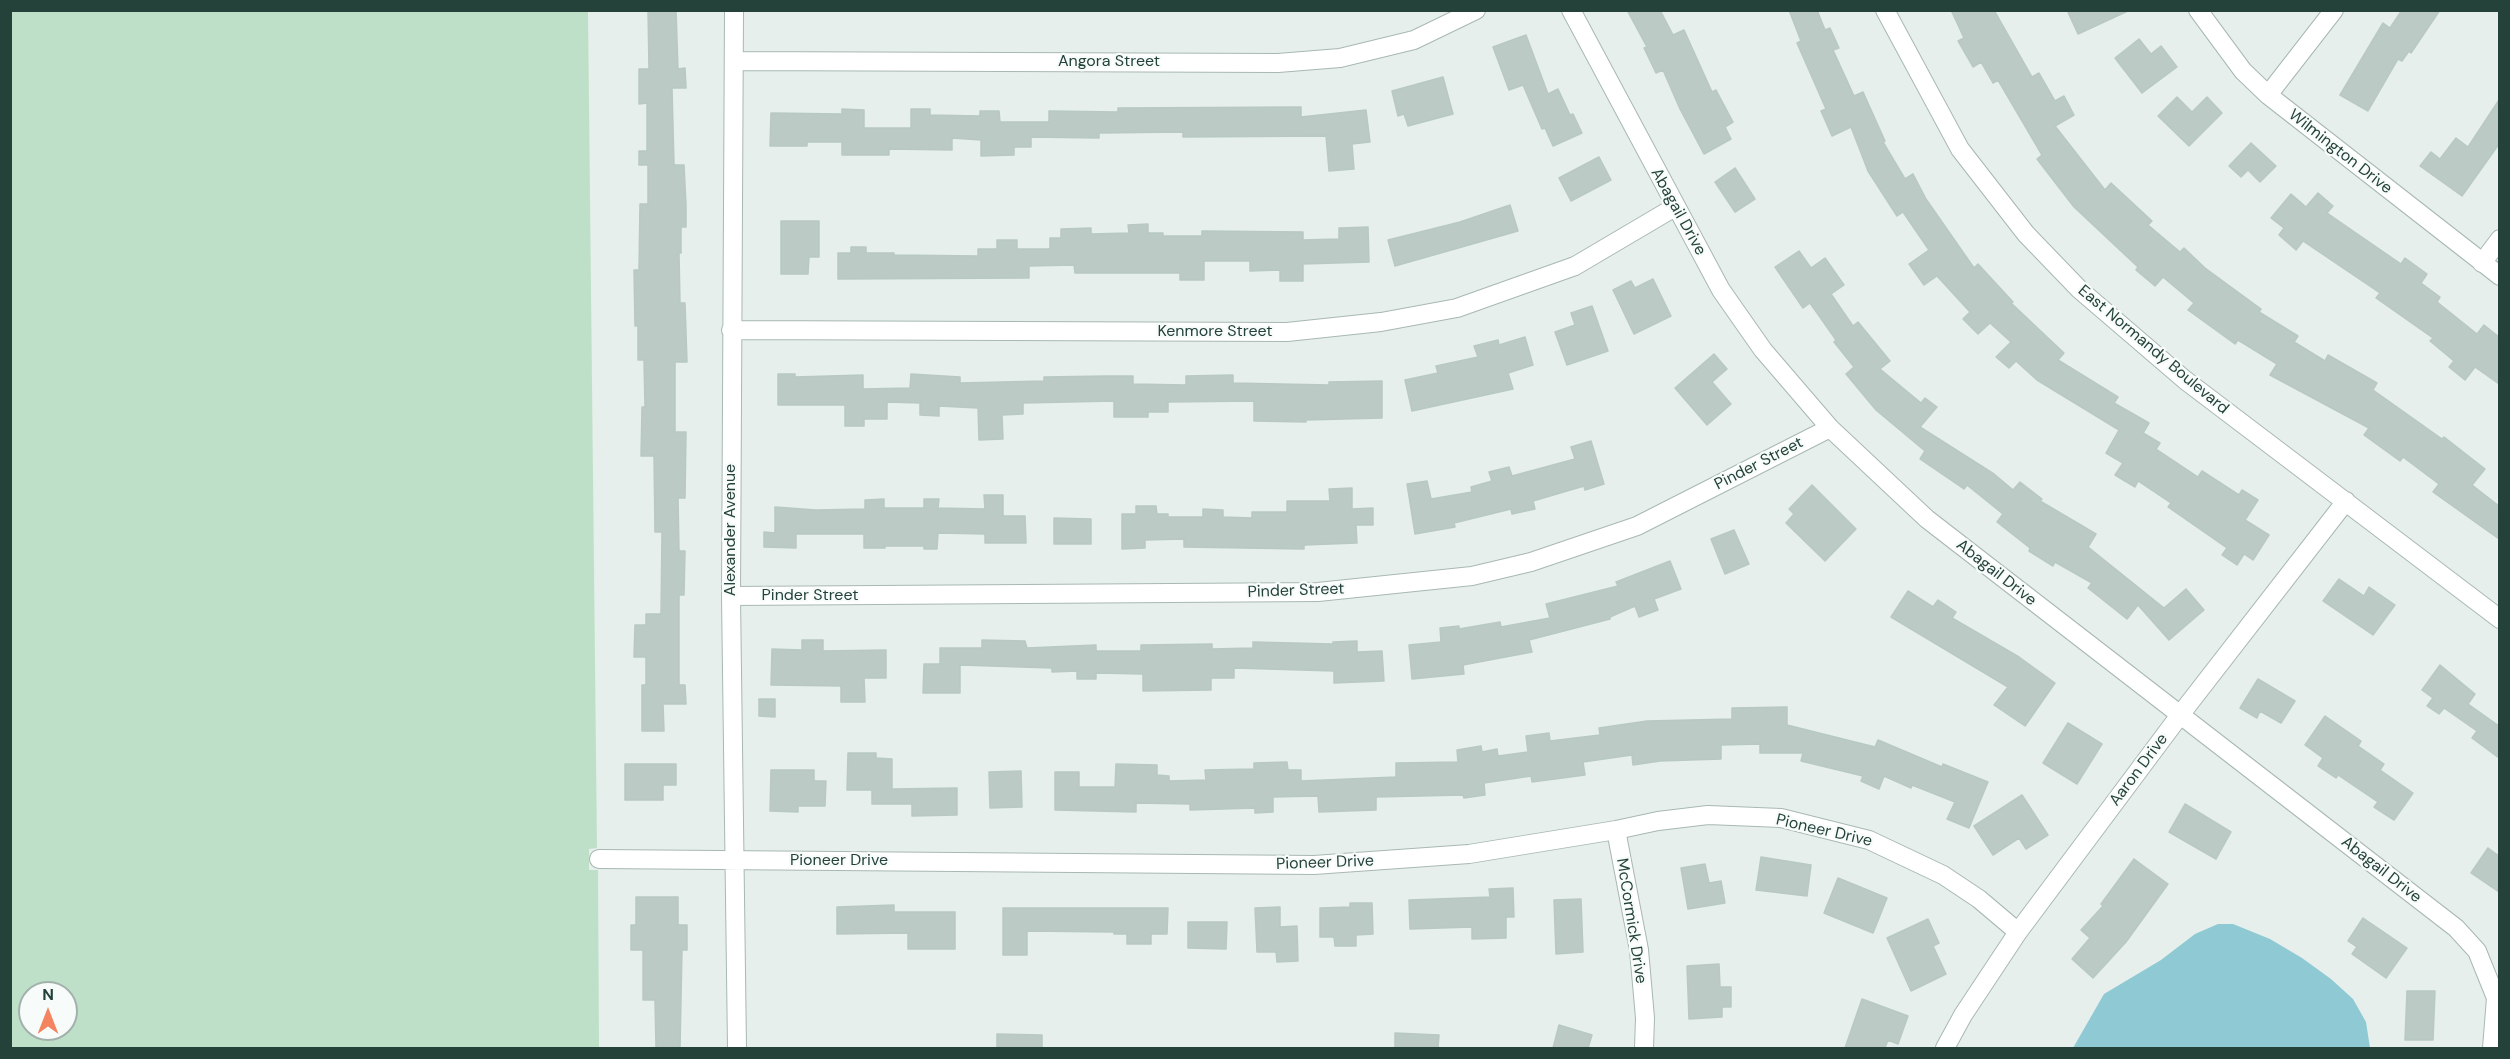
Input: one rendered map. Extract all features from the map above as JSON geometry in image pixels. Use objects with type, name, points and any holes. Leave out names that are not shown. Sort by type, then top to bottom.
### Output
[{"type":"street","name":"Alexander Avenue","points":[[734,10],[731,596],[736,1048]]},
{"type":"street","name":"Angora Street","points":[[734,61],[1278,63],[1340,58],[1414,40],[1476,10]]},
{"type":"street","name":"Abagail Drive","points":[[1571,10],[1721,290],[1763,350],[1830,428],[1927,519],[2456,928],[2477,951],[2496,998],[2492,1048]]},
{"type":"street","name":"East Normandy Boulevard","points":[[1885,10],[1960,149],[2026,234],[2080,290],[2185,380],[2499,618]]},
{"type":"street","name":"Wilmington Drive","points":[[2198,10],[2243,71],[2268,95],[2499,276]]},
{"type":"street","points":[[2268,95],[2334,10]]},
{"type":"street","name":"Kenmore Street","points":[[731,330],[1287,332],[1381,322],[1457,308],[1575,266],[1675,207]]},
{"type":"street","points":[[2482,263],[2499,239]]},
{"type":"street","name":"Pinder Street","points":[[731,596],[1318,592],[1472,576],[1531,562],[1637,526],[1830,428]]},
{"type":"street","name":"Aaron Drive","points":[[1945,1048],[1963,1015],[2018,932],[2180,715],[2346,501]]},
{"type":"street","name":"Pioneer Drive","points":[[599,859],[1314,865],[1469,854],[1658,821],[1708,815],[1781,818],[1869,840],[1943,875],[1978,899],[2018,932]]},
{"type":"street","name":"McCormick Drive","points":[[1616,830],[1639,950],[1645,1018],[1644,1048]]},
{"type":"green space","points":[[10,11],[588,11],[597,848],[589,849],[589,870],[598,870],[599,1048],[11,1048]]},
{"type":"water","points":[[2218,924],[2233,924],[2270,939],[2331,979],[2353,999],[2366,1022],[2370,1048],[2073,1048],[2104,994],[2161,960],[2195,934]]},
{"type":"building","points":[[648,10],[676,10],[678,69],[685,68],[686,88],[672,88],[674,165],[684,165],[686,205],[686,227],[681,227],[681,253],[679,253],[680,303],[685,303],[687,362],[675,362],[675,432],[686,432],[685,498],[678,498],[679,551],[685,551],[684,595],[679,595],[679,685],[685,685],[686,704],[663,704],[664,731],[642,731],[642,685],[646,685],[646,657],[634,657],[635,625],[646,625],[646,614],[661,614],[662,532],[655,532],[654,456],[641,456],[642,407],[645,407],[644,360],[638,360],[638,326],[635,326],[634,270],[639,270],[640,204],[648,204],[648,165],[639,165],[639,151],[647,151],[647,103],[639,104],[639,69],[649,69]]},
{"type":"building","points":[[1627,10],[1660,10],[1673,35],[1684,30],[1712,92],[1716,90],[1733,122],[1725,127],[1731,139],[1704,154],[1680,109],[1663,70],[1656,73],[1644,48],[1647,47]]},
{"type":"building","points":[[1789,10],[1817,10],[1825,30],[1830,28],[1839,48],[1833,50],[1854,96],[1863,92],[1885,141],[1883,142],[1905,179],[1913,174],[1926,199],[1974,268],[1978,264],[2013,302],[2011,303],[2064,353],[2058,360],[2118,397],[2114,403],[2149,423],[2143,433],[2160,443],[2156,449],[2198,477],[2202,471],[2239,495],[2242,490],[2258,500],[2245,520],[2269,535],[2253,560],[2244,554],[2237,565],[2222,555],[2227,548],[2168,507],[2171,503],[2138,481],[2135,487],[2115,475],[2123,463],[2106,453],[2119,430],[2037,380],[2016,361],[2009,368],[1996,357],[2011,342],[1990,323],[1978,334],[1963,319],[1970,312],[1937,276],[1924,285],[1909,264],[1929,250],[1903,212],[1897,216],[1868,171],[1851,127],[1832,136],[1821,111],[1826,109],[1797,43],[1801,41]]},
{"type":"building","points":[[1951,10],[1994,10],[2032,77],[2039,73],[2055,101],[2064,96],[2074,115],[2055,126],[2105,190],[2111,183],[2152,221],[2148,225],[2180,252],[2184,248],[2205,268],[2261,309],[2259,312],[2298,336],[2294,342],[2325,361],[2328,355],[2377,383],[2373,390],[2442,439],[2444,437],[2485,469],[2472,485],[2499,506],[2499,539],[2433,492],[2439,484],[2403,457],[2400,461],[2364,435],[2369,428],[2270,375],[2277,364],[2238,340],[2235,344],[2188,310],[2194,303],[2163,277],[2155,286],[2136,270],[2138,267],[2074,207],[2037,159],[2042,155],[1998,80],[1993,83],[1981,62],[1973,67],[1958,41],[1964,38]]},
{"type":"building","points":[[2067,10],[2130,10],[2078,34]]},
{"type":"building","points":[[2402,10],[2440,10],[2411,53],[2409,51],[2402,61],[2398,59],[2368,111],[2340,95],[2383,23],[2390,28]]},
{"type":"building","points":[[1526,35],[1548,94],[1558,89],[1570,115],[1573,114],[1582,133],[1553,146],[1545,128],[1542,129],[1523,85],[1509,90],[1493,47]]},
{"type":"building","points":[[2139,39],[2151,54],[2161,46],[2177,67],[2142,93],[2115,58]]},
{"type":"building","points":[[1443,77],[1453,114],[1408,126],[1404,114],[1398,116],[1392,91]]},
{"type":"building","points":[[2177,97],[2192,112],[2207,97],[2222,113],[2189,146],[2158,116]]},
{"type":"building","points":[[2499,100],[2499,144],[2462,196],[2420,166],[2431,152],[2440,159],[2456,138],[2468,147]]},
{"type":"building","points":[[1301,107],[1301,117],[1366,110],[1370,142],[1352,144],[1354,169],[1329,171],[1326,136],[1183,137],[1183,132],[1099,133],[1099,138],[1031,137],[1031,147],[1014,147],[1014,155],[981,156],[981,140],[952,138],[952,150],[889,149],[889,155],[842,155],[842,142],[807,142],[807,146],[770,146],[771,113],[842,114],[842,109],[864,110],[864,128],[911,128],[911,109],[930,109],[930,115],[980,116],[980,111],[999,111],[1000,122],[1049,122],[1049,111],[1118,112],[1118,108]]},
{"type":"building","points":[[2251,143],[2276,166],[2260,182],[2248,170],[2241,177],[2229,166]]},
{"type":"building","points":[[1599,157],[1611,180],[1571,201],[1559,178]]},
{"type":"building","points":[[1735,168],[1755,199],[1735,212],[1715,182]]},
{"type":"building","points":[[2318,193],[2333,206],[2327,213],[2401,264],[2405,258],[2427,274],[2421,283],[2440,297],[2437,302],[2477,334],[2484,325],[2499,337],[2499,384],[2475,367],[2465,380],[2449,367],[2454,361],[2430,341],[2433,338],[2376,298],[2380,293],[2303,241],[2296,250],[2279,235],[2284,228],[2271,218],[2291,194],[2306,207]]},
{"type":"building","points":[[1510,205],[1518,231],[1395,266],[1388,240],[1460,222]]},
{"type":"building","points":[[781,221],[819,221],[819,257],[809,257],[808,274],[781,274]]},
{"type":"building","points":[[1148,224],[1148,233],[1163,233],[1163,236],[1202,236],[1202,231],[1303,232],[1303,240],[1339,239],[1339,228],[1368,227],[1369,262],[1303,264],[1303,281],[1280,281],[1280,270],[1250,271],[1250,261],[1204,261],[1204,280],[1180,280],[1180,273],[1075,273],[1074,265],[1029,266],[1029,278],[838,279],[838,253],[851,253],[851,247],[866,247],[866,253],[894,253],[894,255],[978,256],[978,249],[997,249],[997,240],[1017,240],[1017,249],[1050,249],[1050,238],[1061,238],[1061,229],[1091,228],[1091,234],[1129,233],[1128,225]]},
{"type":"building","points":[[1799,251],[1811,268],[1825,258],[1844,285],[1831,294],[1853,326],[1858,322],[1890,361],[1880,369],[1921,403],[1925,398],[1937,407],[1920,427],[1994,474],[2013,490],[2020,482],[2042,499],[2040,501],[2096,534],[2088,547],[2164,608],[2186,589],[2204,610],[2169,640],[2138,605],[2127,619],[2088,588],[2092,583],[2055,562],[2053,566],[2029,551],[2030,548],[1997,522],[2003,514],[1967,485],[1964,489],[1920,459],[1925,451],[1876,410],[1846,374],[1854,367],[1834,342],[1836,340],[1810,303],[1803,308],[1775,267]]},
{"type":"building","points":[[1653,279],[1671,316],[1634,334],[1613,290],[1631,281],[1635,288]]},
{"type":"building","points":[[1592,306],[1608,351],[1567,365],[1555,332],[1575,325],[1571,313]]},
{"type":"building","points":[[1525,337],[1533,365],[1508,373],[1513,389],[1412,411],[1405,380],[1438,373],[1436,366],[1478,357],[1474,346],[1498,340],[1499,345]]},
{"type":"building","points":[[1714,354],[1727,369],[1712,382],[1731,404],[1707,425],[1675,388]]},
{"type":"building","points":[[778,374],[795,374],[795,377],[863,375],[863,389],[910,388],[911,374],[960,377],[960,383],[1044,381],[1044,377],[1133,376],[1133,384],[1186,385],[1186,376],[1233,375],[1233,383],[1329,385],[1329,382],[1382,381],[1382,418],[1306,420],[1306,422],[1254,421],[1254,401],[1168,402],[1168,412],[1148,412],[1148,417],[1114,417],[1114,401],[1023,403],[1023,414],[1002,415],[1003,439],[979,440],[978,408],[939,406],[939,416],[920,415],[920,403],[887,402],[887,419],[864,419],[864,426],[845,426],[845,405],[778,405]]},
{"type":"building","points":[[1591,441],[1604,484],[1585,490],[1584,486],[1533,501],[1535,509],[1512,514],[1511,509],[1454,523],[1455,527],[1415,534],[1407,484],[1427,481],[1431,499],[1472,492],[1471,487],[1492,481],[1489,472],[1509,467],[1512,476],[1575,459],[1571,447]]},
{"type":"building","points":[[1812,485],[1856,529],[1825,561],[1786,523],[1794,514],[1789,509]]},
{"type":"building","points":[[1352,488],[1352,509],[1373,508],[1373,525],[1356,525],[1357,543],[1304,545],[1304,549],[1184,547],[1184,539],[1145,540],[1145,548],[1122,549],[1122,514],[1136,514],[1136,506],[1156,506],[1157,514],[1168,514],[1168,517],[1203,517],[1203,509],[1223,510],[1223,517],[1252,518],[1252,512],[1287,512],[1287,501],[1330,501],[1329,489]]},
{"type":"building","points":[[984,495],[1003,495],[1003,516],[1025,516],[1026,543],[985,543],[985,534],[938,533],[937,549],[924,549],[924,546],[864,548],[864,534],[796,534],[796,548],[764,547],[764,532],[775,533],[775,507],[816,510],[865,509],[865,500],[884,499],[884,508],[924,508],[924,499],[939,499],[938,508],[985,509]]},
{"type":"building","points":[[1054,518],[1091,519],[1091,544],[1054,544]]},
{"type":"building","points":[[1734,530],[1749,564],[1725,574],[1711,539]]},
{"type":"building","points":[[1670,561],[1681,589],[1654,599],[1658,610],[1639,617],[1635,606],[1610,619],[1529,640],[1532,652],[1463,665],[1464,674],[1412,679],[1409,645],[1441,642],[1440,628],[1459,626],[1459,629],[1500,622],[1501,627],[1550,618],[1546,604],[1618,586],[1616,582]]},
{"type":"building","points":[[2339,579],[2364,596],[2369,587],[2395,605],[2373,635],[2323,601]]},
{"type":"building","points":[[1908,591],[1933,607],[1938,600],[1956,612],[1952,618],[2019,657],[2055,683],[2025,726],[1994,705],[2008,687],[1891,617]]},
{"type":"building","points":[[802,640],[823,640],[823,651],[886,650],[886,678],[864,678],[865,702],[841,702],[841,686],[771,685],[772,649],[802,650]]},
{"type":"building","points":[[982,640],[1025,641],[1027,648],[1096,645],[1096,651],[1141,651],[1141,645],[1212,644],[1212,649],[1253,648],[1253,642],[1333,644],[1333,642],[1357,641],[1357,652],[1382,651],[1384,681],[1334,683],[1334,671],[1234,668],[1234,678],[1211,678],[1211,690],[1143,691],[1143,674],[1096,673],[1096,679],[1077,679],[1077,671],[1052,672],[1052,668],[960,665],[960,693],[923,693],[924,664],[940,664],[940,648],[982,648]]},
{"type":"building","points":[[2440,665],[2475,694],[2468,704],[2499,726],[2499,758],[2472,738],[2477,731],[2444,708],[2439,714],[2427,706],[2433,698],[2422,690]]},
{"type":"building","points":[[2258,679],[2295,701],[2281,723],[2260,711],[2257,718],[2240,708]]},
{"type":"building","points":[[759,699],[775,699],[775,717],[759,716]]},
{"type":"building","points":[[1787,707],[1787,725],[1875,747],[1878,740],[1942,767],[1943,764],[1988,782],[1969,828],[1947,819],[1955,802],[1912,785],[1911,788],[1884,776],[1879,789],[1861,781],[1863,776],[1801,761],[1803,753],[1760,753],[1760,744],[1721,745],[1721,759],[1660,761],[1633,765],[1632,755],[1583,762],[1585,775],[1532,782],[1531,776],[1484,783],[1485,795],[1464,798],[1463,795],[1376,797],[1376,810],[1319,812],[1318,796],[1273,797],[1273,812],[1255,813],[1255,808],[1190,810],[1190,804],[1136,803],[1136,812],[1055,810],[1055,772],[1079,772],[1079,787],[1115,787],[1116,764],[1157,765],[1157,775],[1169,776],[1169,781],[1206,780],[1205,770],[1254,769],[1254,763],[1287,762],[1288,770],[1301,770],[1301,781],[1396,777],[1396,763],[1458,762],[1457,750],[1481,746],[1482,752],[1497,749],[1498,756],[1528,752],[1526,736],[1549,733],[1550,741],[1600,735],[1599,728],[1647,721],[1732,719],[1732,708]]},
{"type":"building","points":[[2325,716],[2361,741],[2358,746],[2384,764],[2380,770],[2413,793],[2394,820],[2374,807],[2378,802],[2338,775],[2336,778],[2318,766],[2323,758],[2305,745]]},
{"type":"building","points":[[2068,723],[2102,744],[2077,784],[2043,763]]},
{"type":"building","points":[[848,753],[876,753],[876,758],[892,759],[892,789],[957,788],[957,815],[912,816],[912,804],[872,804],[872,790],[847,790]]},
{"type":"building","points":[[625,764],[676,764],[676,785],[663,785],[663,800],[625,800]]},
{"type":"building","points":[[771,770],[814,770],[814,781],[826,781],[825,806],[798,806],[798,812],[770,811]]},
{"type":"building","points":[[1021,771],[1022,807],[990,808],[989,772]]},
{"type":"building","points":[[2022,795],[2048,835],[2026,849],[2019,838],[1993,855],[1974,826]]},
{"type":"building","points":[[2185,804],[2231,832],[2216,859],[2169,832]]},
{"type":"building","points":[[2488,848],[2499,856],[2499,892],[2471,873]]},
{"type":"building","points":[[1761,857],[1811,865],[1807,896],[1756,890]]},
{"type":"building","points":[[2134,859],[2168,884],[2126,942],[2093,978],[2072,959],[2090,938],[2081,930],[2103,906],[2101,904]]},
{"type":"building","points":[[1705,864],[1709,883],[1721,881],[1725,903],[1688,909],[1681,868]]},
{"type":"building","points":[[1838,878],[1887,898],[1873,933],[1824,913]]},
{"type":"building","points":[[1513,888],[1514,917],[1506,917],[1506,938],[1472,939],[1472,927],[1410,929],[1409,900],[1490,897],[1489,889]]},
{"type":"building","points":[[636,897],[678,897],[678,925],[687,925],[687,950],[682,950],[680,1048],[656,1048],[655,1000],[643,1000],[643,950],[631,950],[631,925],[636,925]]},
{"type":"building","points":[[1581,899],[1583,952],[1556,954],[1554,900]]},
{"type":"building","points":[[1350,903],[1372,903],[1373,934],[1356,935],[1356,946],[1335,946],[1334,937],[1320,937],[1320,908],[1350,907]]},
{"type":"building","points":[[894,905],[894,912],[955,912],[955,949],[908,949],[908,933],[837,934],[837,907]]},
{"type":"building","points":[[1280,907],[1280,927],[1297,926],[1298,961],[1277,962],[1276,952],[1257,952],[1255,908]]},
{"type":"building","points":[[1003,908],[1168,908],[1167,934],[1151,934],[1151,944],[1127,944],[1127,934],[1114,934],[1114,932],[1027,931],[1027,955],[1003,955]]},
{"type":"building","points":[[2363,918],[2407,948],[2386,978],[2352,954],[2357,947],[2348,941]]},
{"type":"building","points":[[1928,919],[1939,943],[1933,946],[1946,974],[1911,991],[1887,938]]},
{"type":"building","points":[[1188,922],[1227,922],[1226,949],[1188,948]]},
{"type":"building","points":[[1719,964],[1720,987],[1731,987],[1731,1007],[1722,1007],[1722,1017],[1689,1019],[1687,966]]},
{"type":"building","points":[[2407,991],[2435,991],[2433,1040],[2405,1040]]},
{"type":"building","points":[[1862,999],[1908,1016],[1898,1044],[1888,1040],[1885,1048],[1845,1048]]},
{"type":"building","points":[[1559,1025],[1592,1035],[1588,1048],[1553,1048]]},
{"type":"building","points":[[1395,1033],[1439,1035],[1438,1048],[1395,1048]]},
{"type":"building","points":[[997,1034],[1042,1035],[1042,1048],[997,1048]]}]
